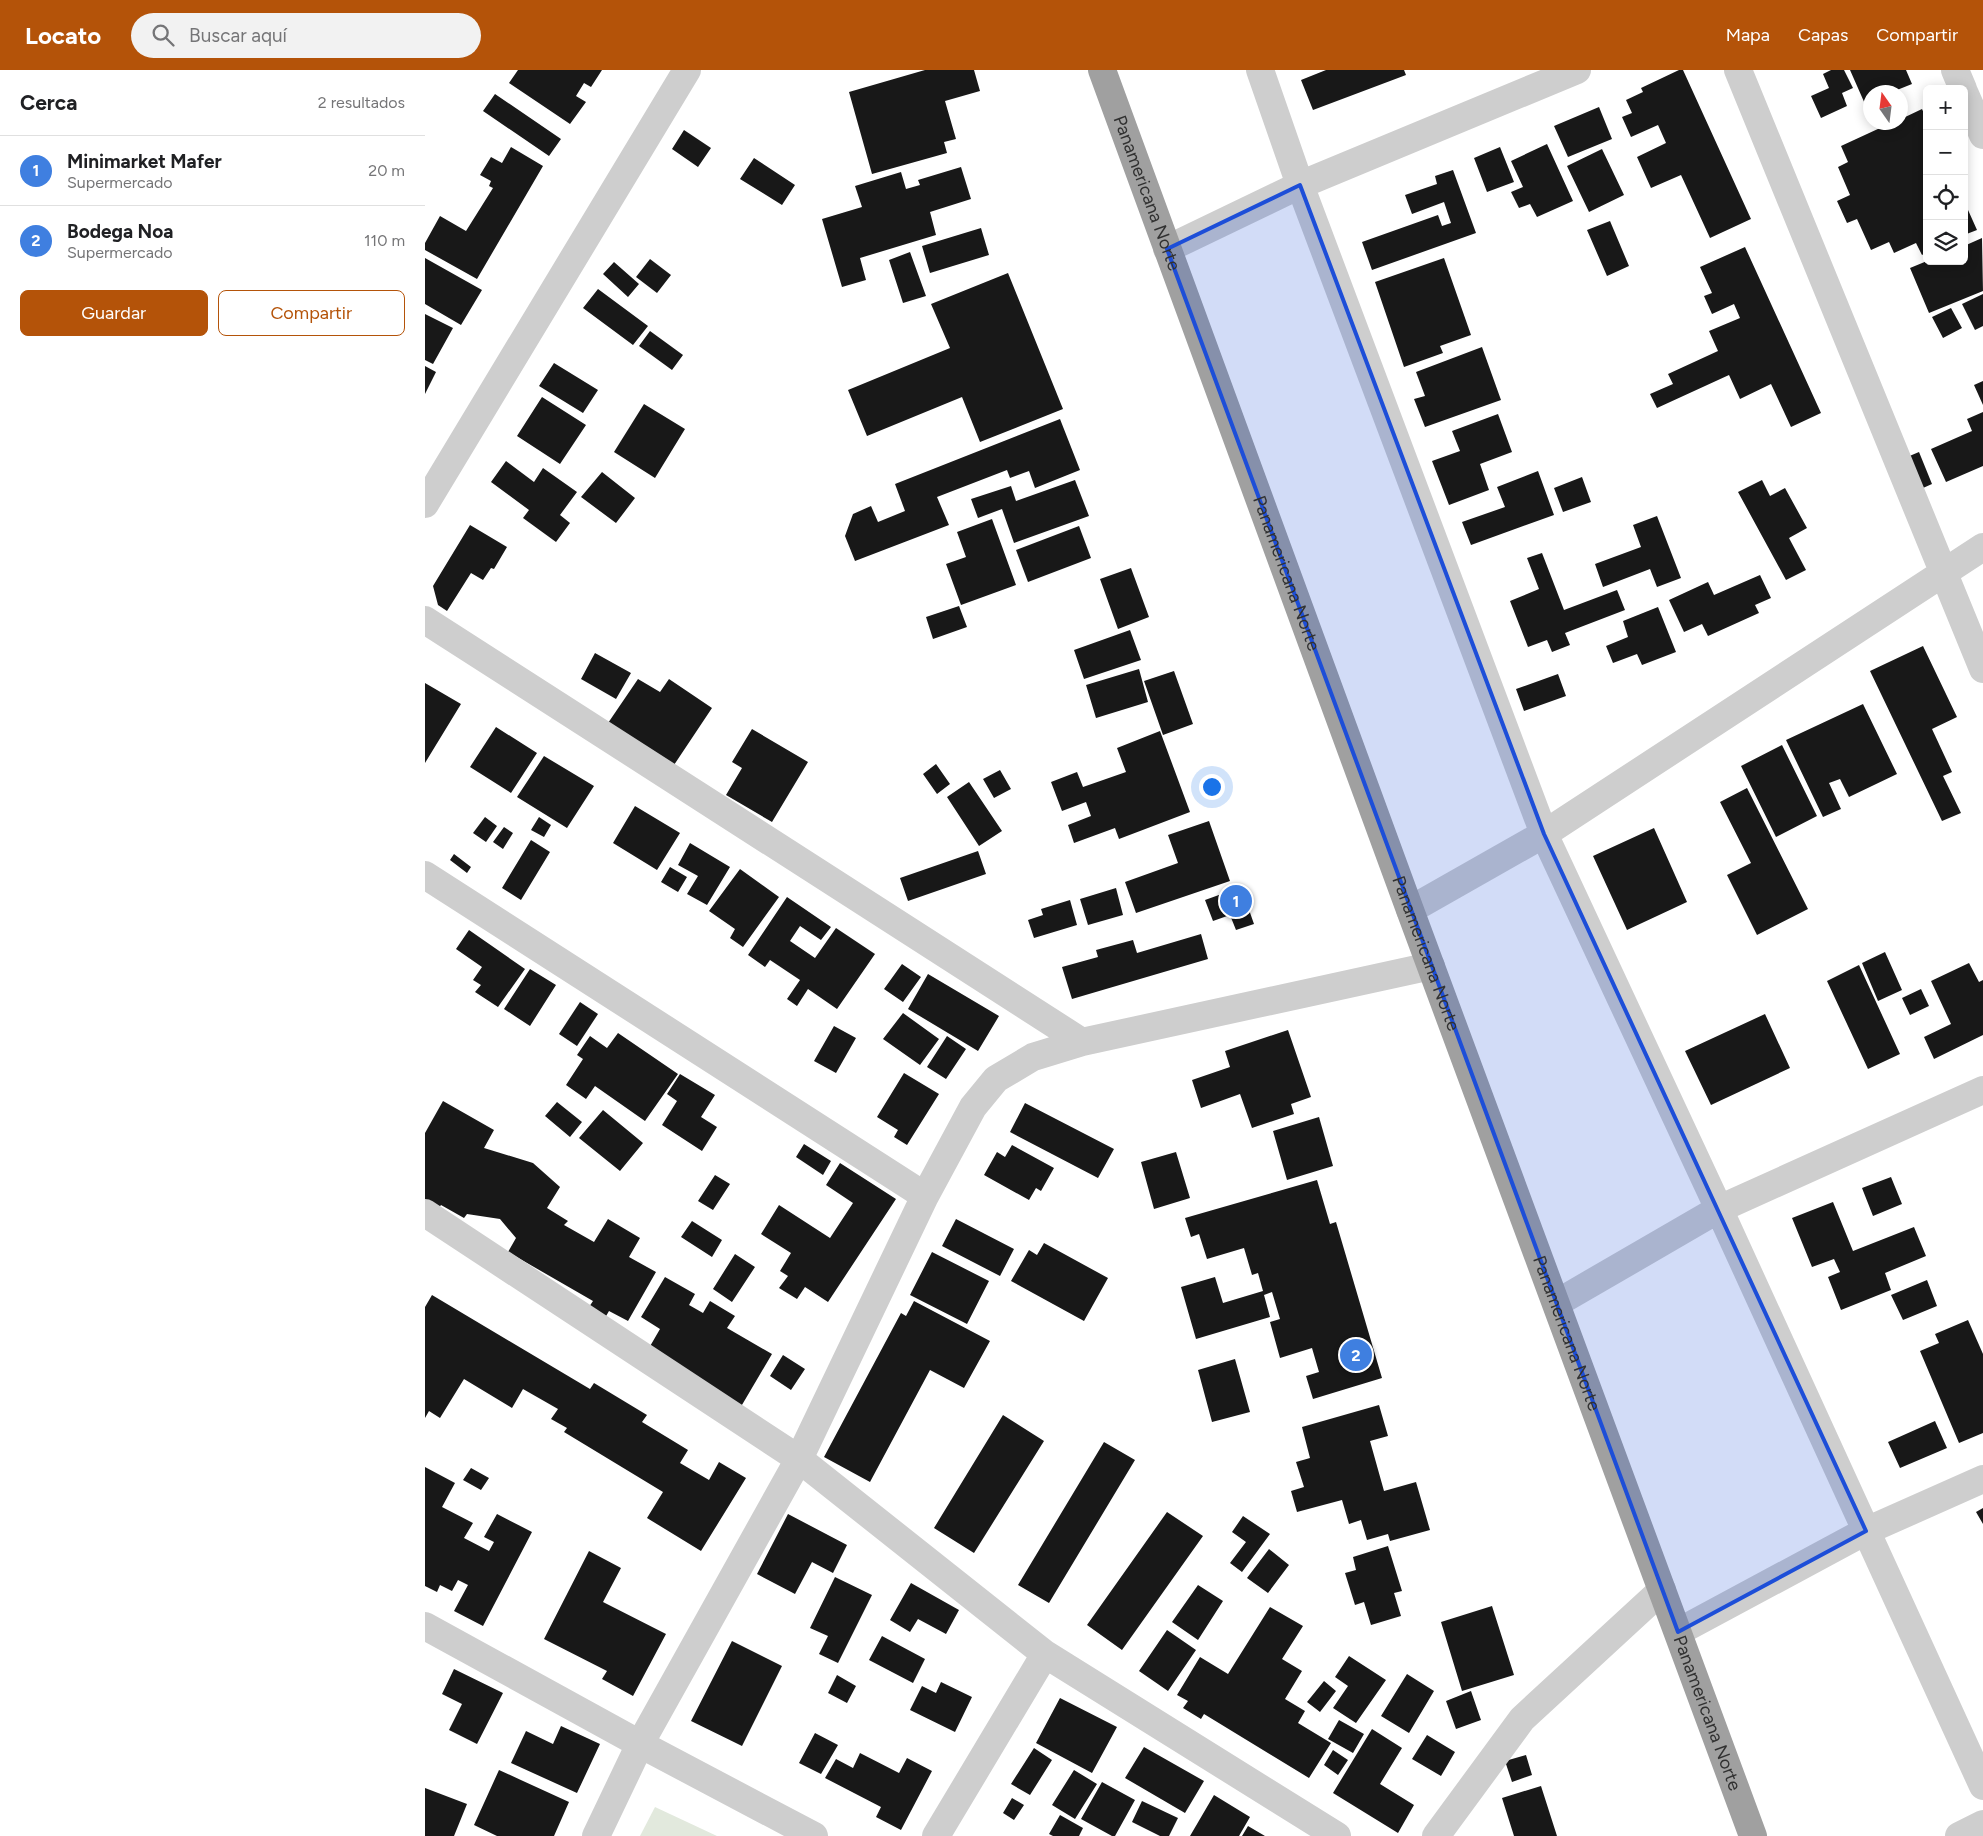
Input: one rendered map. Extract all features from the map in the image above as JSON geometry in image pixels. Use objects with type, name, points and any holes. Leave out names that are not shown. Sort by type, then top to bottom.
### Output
[{"type":"highway","name":"Panamericana Norte","points":[[1102,70],[1410,910],[1753,1836]]},
{"type":"street","points":[[425,504],[687,70]]},
{"type":"street","points":[[1260,70],[1300,185],[1544,834],[1719,1209],[1983,1786]]},
{"type":"street","points":[[1167,248],[1300,185],[1577,70]]},
{"type":"street","points":[[1738,70],[1983,669]]},
{"type":"street","points":[[1955,70],[1962,85]]},
{"type":"street","points":[[1968,99],[1983,135]]},
{"type":"street","points":[[1410,910],[1544,834],[1983,547]]},
{"type":"street","points":[[425,620],[1082,1042]]},
{"type":"street","points":[[425,875],[925,1196]]},
{"type":"street","points":[[595,1836],[640,1744],[799,1460],[925,1196],[973,1107],[996,1079],[1033,1057],[1082,1042],[1431,966]]},
{"type":"street","points":[[1557,1303],[1719,1209],[1983,1090]]},
{"type":"street","points":[[425,1213],[799,1460],[1045,1654],[1337,1836]]},
{"type":"street","points":[[1678,1632],[1866,1531],[1983,1478]]},
{"type":"street","points":[[1436,1836],[1522,1719],[1662,1590]]},
{"type":"street","points":[[425,1626],[640,1744],[814,1836]]},
{"type":"street","points":[[936,1836],[1045,1654]]},
{"type":"street","points":[[1959,1836],[1983,1824]]},
{"type":"highlighted area","points":[[1300,185],[1544,834],[1866,1531],[1678,1632],[1167,249]]},
{"type":"shaded area","points":[[655,1807],[717,1836],[640,1836]]},
{"type":"building","points":[[518,70],[602,70],[591,87],[584,83],[576,96],[586,102],[570,124],[509,83]]},
{"type":"building","points":[[925,70],[974,70],[980,91],[945,101],[956,139],[944,142],[947,153],[872,174],[849,92]]},
{"type":"building","points":[[1326,70],[1404,70],[1406,75],[1313,110],[1301,80]]},
{"type":"building","points":[[1679,70],[1683,70],[1751,219],[1710,238],[1681,175],[1651,188],[1637,157],[1666,143],[1658,125],[1631,137],[1622,117],[1632,113],[1626,100],[1643,92],[1641,88]]},
{"type":"building","points":[[1831,70],[1844,70],[1853,88],[1842,93],[1847,106],[1821,118],[1811,96],[1829,88],[1823,74]]},
{"type":"building","points":[[1850,70],[1906,70],[1912,84],[1908,86],[1863,85],[1863,99]]},
{"type":"building","points":[[495,94],[561,139],[549,156],[483,111]]},
{"type":"building","points":[[1599,107],[1612,139],[1568,157],[1554,126]]},
{"type":"building","points":[[1922,109],[1923,111],[1922,255],[1916,243],[1894,253],[1889,242],[1871,250],[1857,219],[1847,223],[1837,201],[1850,195],[1838,167],[1848,162],[1841,146],[1876,130],[1908,130],[1908,116]]},
{"type":"building","points":[[684,130],[711,148],[698,167],[672,149]]},
{"type":"building","points":[[1547,144],[1573,201],[1537,217],[1530,204],[1519,208],[1511,192],[1523,187],[1511,161]]},
{"type":"building","points":[[511,147],[543,166],[477,279],[425,250],[425,243],[440,216],[466,231],[493,188],[489,186],[491,181],[480,175],[491,157],[502,163]]},
{"type":"building","points":[[1500,147],[1514,182],[1487,192],[1474,158]]},
{"type":"building","points":[[1602,149],[1624,195],[1589,212],[1567,166]]},
{"type":"building","points":[[754,158],[795,185],[782,205],[740,179]]},
{"type":"building","points":[[961,167],[971,199],[930,212],[936,235],[860,258],[866,280],[842,287],[822,219],[862,207],[855,186],[901,172],[906,189],[920,185],[918,180]]},
{"type":"building","points":[[1453,170],[1476,233],[1372,270],[1362,242],[1438,215],[1442,226],[1451,223],[1444,202],[1412,214],[1405,195],[1437,184],[1435,176]]},
{"type":"building","points":[[1968,210],[1977,230],[1968,233]]},
{"type":"building","points":[[1610,221],[1629,266],[1607,276],[1587,230]]},
{"type":"building","points":[[981,228],[989,255],[930,273],[922,246]]},
{"type":"building","points":[[1982,238],[1983,291],[1929,313],[1910,268],[1923,263],[1923,265],[1968,265],[1968,244]]},
{"type":"building","points":[[1745,247],[1821,413],[1791,427],[1771,384],[1740,399],[1729,375],[1657,408],[1650,394],[1673,384],[1668,374],[1718,351],[1709,331],[1740,318],[1734,304],[1712,314],[1704,296],[1712,293],[1700,267]]},
{"type":"building","points":[[910,252],[926,296],[903,303],[889,260]]},
{"type":"building","points":[[425,258],[482,290],[461,325],[425,304]]},
{"type":"building","points":[[1444,258],[1471,335],[1440,346],[1443,353],[1404,367],[1375,282]]},
{"type":"building","points":[[650,259],[671,275],[657,293],[636,277]]},
{"type":"building","points":[[614,262],[639,284],[628,297],[603,274]]},
{"type":"building","points":[[1008,273],[1063,409],[980,442],[962,397],[867,436],[848,390],[950,348],[931,304]]},
{"type":"building","points":[[598,289],[648,326],[633,345],[583,308]]},
{"type":"building","points":[[1983,294],[1983,326],[1975,330],[1962,304]]},
{"type":"building","points":[[1951,308],[1962,328],[1943,338],[1932,317]]},
{"type":"building","points":[[425,314],[453,328],[433,364],[425,360]]},
{"type":"building","points":[[650,331],[683,355],[672,370],[639,346]]},
{"type":"building","points":[[1482,347],[1501,400],[1425,427],[1414,399],[1425,396],[1416,372]]},
{"type":"building","points":[[554,363],[598,390],[583,413],[539,386]]},
{"type":"building","points":[[425,366],[436,372],[425,394]]},
{"type":"building","points":[[1983,381],[1983,405],[1974,385]]},
{"type":"building","points":[[542,397],[586,425],[560,464],[517,436]]},
{"type":"building","points":[[644,404],[685,429],[655,478],[614,452]]},
{"type":"building","points":[[1983,412],[1983,466],[1946,482],[1931,449],[1972,431],[1967,419]]},
{"type":"building","points":[[1498,414],[1512,452],[1480,464],[1489,490],[1449,505],[1432,461],[1460,451],[1452,431]]},
{"type":"building","points":[[1060,419],[1080,470],[1035,488],[1029,471],[1010,478],[1007,470],[937,497],[949,525],[855,561],[845,536],[853,514],[871,506],[878,522],[905,511],[895,484]]},
{"type":"building","points":[[1919,452],[1932,484],[1914,492],[1900,460]]},
{"type":"building","points":[[506,461],[534,482],[543,468],[577,492],[560,515],[570,523],[556,542],[523,518],[529,510],[491,482]]},
{"type":"building","points":[[1538,471],[1554,515],[1471,545],[1462,522],[1505,507],[1497,487]]},
{"type":"building","points":[[602,472],[635,498],[616,523],[581,497]]},
{"type":"building","points":[[1582,477],[1591,502],[1563,512],[1554,488]]},
{"type":"building","points":[[1075,480],[1089,516],[1014,543],[1002,509],[978,518],[971,499],[1011,486],[1016,501]]},
{"type":"building","points":[[1762,480],[1770,496],[1785,488],[1807,528],[1789,538],[1806,570],[1786,580],[1738,492]]},
{"type":"building","points":[[1657,516],[1681,578],[1657,587],[1650,569],[1603,587],[1595,564],[1641,547],[1633,525]]},
{"type":"building","points":[[992,519],[1016,585],[961,605],[946,564],[966,557],[957,532]]},
{"type":"building","points":[[470,525],[507,547],[494,569],[491,568],[483,580],[471,573],[447,611],[438,605],[433,586]]},
{"type":"building","points":[[1079,526],[1091,558],[1028,582],[1016,550]]},
{"type":"building","points":[[1542,553],[1564,610],[1617,590],[1625,610],[1565,633],[1570,645],[1552,652],[1547,640],[1528,647],[1510,601],[1539,589],[1527,558]]},
{"type":"building","points":[[1131,568],[1149,617],[1118,629],[1100,579]]},
{"type":"building","points":[[1760,575],[1771,598],[1755,605],[1759,613],[1708,636],[1702,624],[1684,632],[1669,600],[1708,582],[1714,595]]},
{"type":"building","points":[[959,606],[967,627],[933,639],[926,617]]},
{"type":"building","points":[[1658,607],[1676,652],[1642,665],[1637,654],[1613,663],[1606,646],[1628,637],[1623,621]]},
{"type":"building","points":[[1130,630],[1141,660],[1084,679],[1074,650]]},
{"type":"building","points":[[1923,646],[1957,717],[1932,729],[1952,772],[1943,776],[1961,813],[1942,821],[1870,671]]},
{"type":"building","points":[[595,653],[631,673],[616,699],[581,679]]},
{"type":"building","points":[[1139,669],[1148,702],[1096,718],[1086,685]]},
{"type":"building","points":[[1174,671],[1193,724],[1163,735],[1144,681]]},
{"type":"building","points":[[1558,674],[1566,696],[1524,711],[1516,689]]},
{"type":"building","points":[[638,679],[660,692],[669,679],[712,708],[672,768],[606,726]]},
{"type":"building","points":[[425,683],[461,704],[425,763]]},
{"type":"building","points":[[1863,704],[1897,774],[1849,797],[1840,779],[1829,783],[1841,809],[1823,817],[1786,740]]},
{"type":"building","points":[[496,727],[537,753],[511,793],[470,767]]},
{"type":"building","points":[[752,729],[808,762],[772,822],[726,795],[742,768],[732,762]]},
{"type":"building","points":[[1160,731],[1190,812],[1119,839],[1115,828],[1074,843],[1068,825],[1091,816],[1086,802],[1062,811],[1051,782],[1077,772],[1083,787],[1126,772],[1117,748]]},
{"type":"building","points":[[1782,745],[1817,816],[1776,837],[1741,766]]},
{"type":"building","points":[[544,756],[594,786],[567,828],[517,797]]},
{"type":"building","points":[[936,764],[950,784],[937,794],[923,774]]},
{"type":"building","points":[[1000,770],[1011,789],[994,798],[983,779]]},
{"type":"building","points":[[969,782],[1002,831],[979,846],[947,797]]},
{"type":"building","points":[[1747,788],[1808,909],[1757,935],[1727,875],[1751,863],[1720,802]]},
{"type":"building","points":[[635,806],[680,833],[657,870],[613,843]]},
{"type":"building","points":[[485,817],[497,826],[486,842],[473,833]]},
{"type":"building","points":[[539,817],[551,825],[544,837],[531,830]]},
{"type":"building","points":[[1209,821],[1230,881],[1136,913],[1125,882],[1178,863],[1168,835]]},
{"type":"building","points":[[504,827],[513,833],[503,849],[493,842]]},
{"type":"building","points":[[1654,828],[1687,902],[1627,930],[1593,856]]},
{"type":"building","points":[[531,840],[550,852],[521,900],[502,888]]},
{"type":"building","points":[[690,843],[730,867],[707,905],[687,894],[698,876],[678,865]]},
{"type":"building","points":[[978,851],[986,874],[908,901],[900,878]]},
{"type":"building","points":[[454,854],[471,867],[467,873],[450,860]]},
{"type":"building","points":[[670,867],[687,877],[678,892],[661,882]]},
{"type":"building","points":[[740,869],[779,897],[743,947],[730,938],[735,929],[709,911]]},
{"type":"building","points":[[1241,887],[1254,924],[1236,930],[1230,915],[1213,921],[1205,900]]},
{"type":"building","points":[[1116,888],[1123,915],[1088,925],[1080,899]]},
{"type":"building","points":[[787,897],[831,927],[821,940],[800,926],[790,941],[815,958],[836,928],[875,954],[837,1009],[808,989],[797,1006],[787,999],[800,980],[770,960],[765,967],[748,955]]},
{"type":"building","points":[[1070,900],[1077,925],[1034,938],[1028,920],[1043,915],[1041,909]]},
{"type":"building","points":[[469,930],[525,969],[498,1007],[475,992],[481,985],[473,980],[482,967],[456,949]]},
{"type":"building","points":[[1201,934],[1208,959],[1072,999],[1062,967],[1098,957],[1096,950],[1133,940],[1137,953]]},
{"type":"building","points":[[1885,952],[1902,990],[1878,1001],[1862,963]]},
{"type":"building","points":[[1969,963],[1979,982],[1983,980],[1983,1035],[1934,1059],[1924,1037],[1951,1024],[1931,981]]},
{"type":"building","points":[[902,964],[921,977],[903,1002],[884,989]]},
{"type":"building","points":[[1859,965],[1900,1054],[1868,1069],[1827,981]]},
{"type":"building","points":[[530,969],[556,985],[530,1026],[504,1009]]},
{"type":"building","points":[[928,974],[999,1016],[978,1051],[908,1009]]},
{"type":"building","points":[[1921,989],[1929,1006],[1910,1015],[1902,998]]},
{"type":"building","points":[[580,1002],[598,1014],[577,1046],[559,1034]]},
{"type":"building","points":[[903,1013],[939,1039],[920,1065],[883,1039]]},
{"type":"building","points":[[1765,1014],[1790,1068],[1711,1105],[1685,1051]]},
{"type":"building","points":[[834,1026],[856,1038],[836,1073],[814,1061]]},
{"type":"building","points":[[1288,1030],[1311,1097],[1291,1104],[1294,1114],[1252,1128],[1240,1094],[1201,1108],[1192,1080],[1230,1067],[1225,1051]]},
{"type":"building","points":[[618,1033],[678,1074],[645,1121],[595,1086],[586,1099],[566,1085],[583,1059],[577,1055],[590,1036],[607,1048]]},
{"type":"building","points":[[947,1036],[966,1049],[946,1079],[927,1067]]},
{"type":"building","points":[[904,1073],[939,1094],[907,1145],[894,1137],[898,1130],[877,1117]]},
{"type":"building","points":[[680,1074],[715,1095],[701,1117],[717,1127],[702,1151],[662,1125],[677,1101],[667,1094]]},
{"type":"building","points":[[443,1101],[494,1130],[484,1148],[533,1163],[560,1187],[547,1208],[568,1221],[564,1225],[594,1242],[608,1219],[640,1238],[629,1257],[656,1272],[628,1321],[609,1311],[602,1323],[585,1313],[593,1301],[508,1252],[516,1238],[500,1219],[467,1214],[464,1218],[441,1205],[435,1213],[425,1208],[425,1133]]},
{"type":"building","points":[[557,1102],[582,1122],[570,1137],[545,1116]]},
{"type":"building","points":[[1025,1103],[1114,1149],[1098,1178],[1010,1132]]},
{"type":"building","points":[[603,1110],[643,1143],[620,1171],[579,1138]]},
{"type":"building","points":[[1319,1117],[1333,1166],[1287,1180],[1273,1131]]},
{"type":"building","points":[[804,1144],[831,1161],[823,1175],[796,1157]]},
{"type":"building","points":[[1012,1145],[1054,1168],[1041,1191],[1036,1188],[1029,1200],[984,1175],[997,1152],[1005,1157]]},
{"type":"building","points":[[1176,1152],[1190,1198],[1154,1209],[1141,1162]]},
{"type":"building","points":[[840,1163],[896,1199],[828,1302],[805,1287],[797,1299],[779,1288],[788,1276],[780,1271],[791,1253],[761,1234],[779,1205],[830,1238],[853,1203],[826,1185]]},
{"type":"building","points":[[715,1175],[730,1184],[713,1210],[698,1201]]},
{"type":"building","points":[[1891,1177],[1902,1204],[1873,1216],[1862,1188]]},
{"type":"building","points":[[1317,1180],[1330,1224],[1336,1222],[1382,1378],[1313,1399],[1306,1376],[1319,1372],[1312,1348],[1280,1358],[1270,1322],[1280,1319],[1272,1292],[1264,1295],[1270,1317],[1196,1339],[1181,1287],[1215,1277],[1223,1303],[1263,1291],[1258,1273],[1252,1275],[1244,1248],[1207,1259],[1199,1234],[1191,1237],[1185,1218]]},
{"type":"building","points":[[1833,1202],[1853,1251],[1914,1227],[1926,1256],[1885,1273],[1891,1290],[1841,1310],[1828,1277],[1840,1272],[1834,1259],[1812,1267],[1792,1218]]},
{"type":"building","points":[[956,1219],[1014,1249],[1000,1276],[942,1246]]},
{"type":"building","points":[[692,1221],[722,1240],[712,1257],[681,1237]]},
{"type":"building","points":[[1044,1243],[1108,1278],[1084,1321],[1011,1281],[1029,1250],[1037,1255]]},
{"type":"building","points":[[932,1252],[989,1281],[967,1324],[910,1295]]},
{"type":"building","points":[[735,1254],[755,1267],[732,1302],[713,1289]]},
{"type":"building","points":[[665,1277],[695,1294],[689,1305],[703,1313],[710,1301],[735,1316],[727,1328],[772,1354],[739,1410],[649,1348],[660,1329],[641,1317]]},
{"type":"building","points":[[1927,1280],[1937,1306],[1903,1320],[1891,1295]]},
{"type":"building","points":[[432,1295],[590,1389],[594,1383],[647,1415],[642,1422],[688,1450],[680,1463],[709,1480],[719,1462],[746,1478],[701,1551],[647,1518],[663,1492],[564,1432],[567,1428],[551,1419],[558,1409],[523,1389],[512,1408],[464,1379],[440,1418],[429,1411],[425,1418],[425,1307]]},
{"type":"building","points":[[914,1301],[990,1341],[964,1388],[930,1370],[870,1482],[824,1457],[901,1313],[906,1316]]},
{"type":"building","points":[[1968,1320],[1983,1354],[1983,1433],[1959,1443],[1920,1351],[1939,1343],[1935,1334]]},
{"type":"building","points":[[783,1355],[805,1369],[791,1390],[770,1376]]},
{"type":"building","points":[[1235,1359],[1250,1412],[1212,1422],[1198,1370]]},
{"type":"building","points":[[1379,1405],[1388,1436],[1370,1441],[1384,1491],[1416,1482],[1430,1530],[1390,1541],[1388,1534],[1367,1540],[1361,1520],[1349,1524],[1342,1500],[1297,1512],[1291,1491],[1304,1487],[1296,1462],[1310,1458],[1302,1427]]},
{"type":"building","points":[[1003,1415],[1044,1441],[974,1553],[934,1528]]},
{"type":"building","points":[[1935,1421],[1947,1448],[1900,1468],[1888,1442]]},
{"type":"building","points":[[1104,1442],[1135,1460],[1049,1603],[1018,1585]]},
{"type":"building","points":[[425,1467],[455,1483],[442,1507],[473,1523],[464,1538],[489,1551],[494,1542],[484,1537],[497,1514],[532,1532],[483,1626],[454,1611],[468,1585],[458,1580],[452,1591],[440,1585],[437,1592],[425,1586]]},
{"type":"building","points":[[471,1468],[489,1478],[481,1490],[463,1480]]},
{"type":"building","points":[[1983,1508],[1983,1524],[1976,1512]]},
{"type":"building","points":[[1167,1512],[1203,1536],[1122,1650],[1087,1625]]},
{"type":"building","points":[[788,1514],[847,1545],[833,1573],[812,1562],[795,1594],[757,1574]]},
{"type":"building","points":[[1243,1516],[1270,1534],[1242,1572],[1230,1563],[1246,1542],[1232,1532]]},
{"type":"building","points":[[1388,1546],[1402,1591],[1394,1593],[1401,1616],[1371,1625],[1364,1602],[1355,1605],[1345,1573],[1356,1570],[1353,1557]]},
{"type":"building","points":[[1269,1549],[1289,1565],[1268,1593],[1247,1578]]},
{"type":"building","points":[[589,1551],[621,1568],[603,1602],[666,1634],[633,1696],[602,1679],[607,1671],[544,1639]]},
{"type":"building","points":[[835,1577],[872,1595],[838,1663],[819,1654],[828,1636],[810,1628]]},
{"type":"building","points":[[911,1583],[959,1610],[946,1634],[918,1619],[910,1632],[890,1620]]},
{"type":"building","points":[[1198,1585],[1223,1601],[1198,1640],[1172,1622]]},
{"type":"building","points":[[1492,1606],[1514,1675],[1462,1691],[1441,1622]]},
{"type":"building","points":[[1270,1607],[1303,1626],[1282,1659],[1302,1671],[1285,1699],[1305,1711],[1298,1723],[1331,1743],[1309,1778],[1204,1714],[1201,1719],[1183,1708],[1188,1701],[1177,1695],[1200,1657],[1228,1674]]},
{"type":"building","points":[[1167,1630],[1196,1650],[1168,1691],[1139,1671]]},
{"type":"building","points":[[882,1636],[925,1659],[913,1683],[869,1660]]},
{"type":"building","points":[[732,1641],[782,1666],[742,1746],[691,1721]]},
{"type":"building","points":[[1349,1656],[1386,1680],[1356,1723],[1333,1708],[1348,1686],[1335,1677]]},
{"type":"building","points":[[454,1669],[503,1693],[477,1744],[449,1730],[462,1704],[442,1694]]},
{"type":"building","points":[[1407,1674],[1434,1691],[1409,1733],[1381,1716]]},
{"type":"building","points":[[837,1675],[856,1686],[847,1703],[828,1693]]},
{"type":"building","points":[[1324,1681],[1336,1691],[1320,1712],[1307,1702]]},
{"type":"building","points":[[941,1682],[972,1697],[955,1732],[910,1710],[922,1686],[936,1693]]},
{"type":"building","points":[[1471,1691],[1481,1720],[1456,1729],[1446,1701]]},
{"type":"building","points":[[1060,1698],[1117,1727],[1092,1773],[1036,1743]]},
{"type":"building","points":[[1339,1720],[1364,1734],[1353,1753],[1328,1739]]},
{"type":"building","points":[[561,1726],[600,1744],[577,1793],[511,1763],[526,1731],[553,1744]]},
{"type":"building","points":[[1372,1729],[1402,1748],[1380,1784],[1414,1805],[1398,1833],[1333,1793]]},
{"type":"building","points":[[815,1733],[838,1745],[821,1774],[799,1763]]},
{"type":"building","points":[[1427,1735],[1455,1752],[1441,1776],[1412,1759]]},
{"type":"building","points":[[1144,1747],[1204,1781],[1185,1813],[1125,1778]]},
{"type":"building","points":[[1034,1748],[1052,1760],[1030,1795],[1011,1784]]},
{"type":"building","points":[[1333,1750],[1348,1760],[1338,1775],[1324,1765]]},
{"type":"building","points":[[860,1753],[899,1773],[907,1758],[932,1771],[901,1830],[876,1817],[881,1807],[825,1778],[836,1759],[853,1768]]},
{"type":"building","points":[[1526,1755],[1532,1775],[1512,1782],[1505,1761]]},
{"type":"building","points":[[499,1770],[569,1802],[554,1836],[497,1836],[474,1825]]},
{"type":"building","points":[[1074,1770],[1097,1784],[1075,1819],[1052,1805]]},
{"type":"building","points":[[1102,1782],[1135,1800],[1115,1836],[1081,1819]]},
{"type":"building","points":[[1541,1786],[1557,1836],[1514,1836],[1502,1798]]},
{"type":"building","points":[[425,1788],[467,1804],[454,1836],[425,1836]]},
{"type":"building","points":[[1214,1795],[1250,1817],[1239,1836],[1190,1836]]},
{"type":"building","points":[[1012,1798],[1024,1805],[1014,1820],[1003,1813]]},
{"type":"building","points":[[1142,1801],[1178,1818],[1169,1836],[1160,1836],[1132,1822]]},
{"type":"building","points":[[1060,1815],[1083,1828],[1079,1836],[1053,1836],[1049,1834]]},
{"type":"building","points":[[1248,1826],[1265,1836],[1242,1836]]},
{"type":"place","name":"Minimarket Mafer","points":[[1236,901]]},
{"type":"place","name":"Bodega Noa","points":[[1356,1355]]}]
